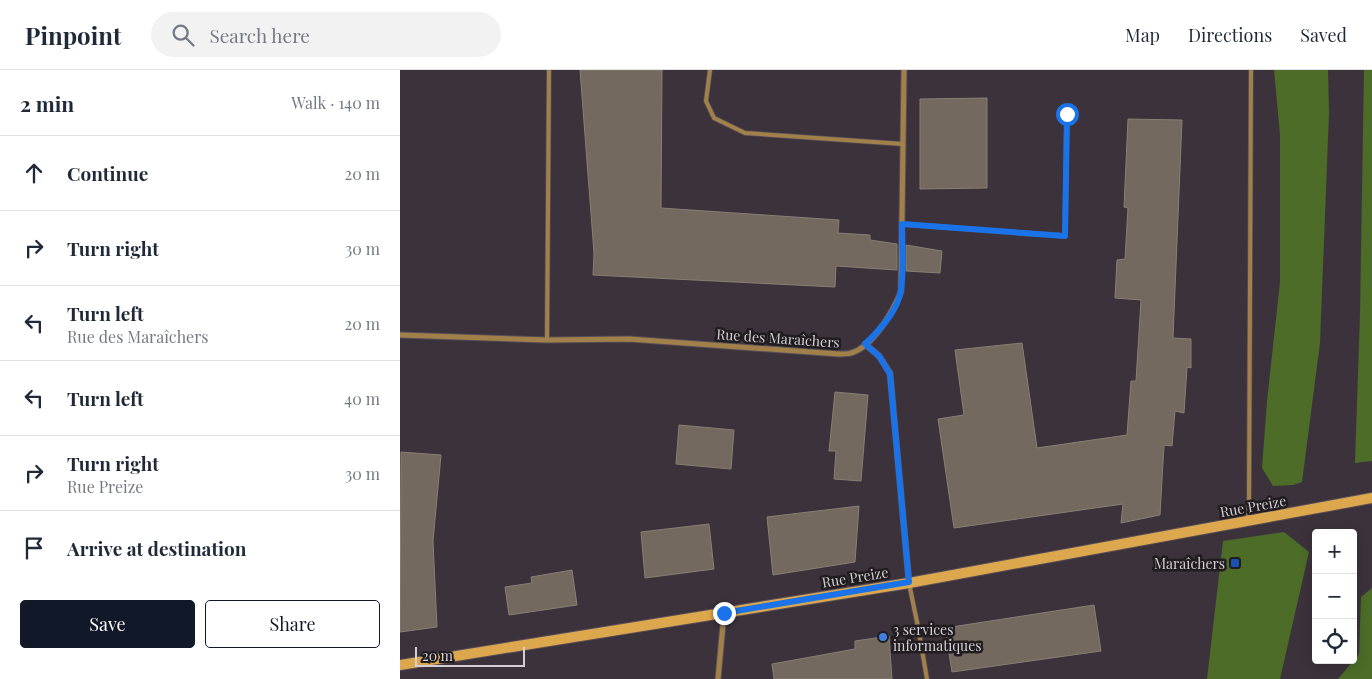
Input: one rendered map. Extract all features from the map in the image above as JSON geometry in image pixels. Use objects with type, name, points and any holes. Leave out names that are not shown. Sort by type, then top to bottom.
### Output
[{"type":"street","name":"Rue des Maraîchers","points":[[400,335],[547,340],[629,340],[839,354],[853,353],[865,344],[891,315],[901,292],[904,70]]},
{"type":"street","points":[[865,344],[879,356],[890,374],[909,582]]},
{"type":"street","name":"Rue Preize","points":[[400,665],[909,582],[1372,498]]},
{"type":"street","points":[[718,679],[724,613]]},
{"type":"lane","points":[[547,340],[549,70]]},
{"type":"lane","points":[[710,70],[706,101],[714,118],[745,133],[903,144]]},
{"type":"lane","points":[[1248,521],[1251,70]]},
{"type":"lane","points":[[902,224],[1065,236],[1067,114]]},
{"type":"lane","points":[[909,582],[927,679]]},
{"type":"green space","points":[[1274,70],[1328,70],[1329,113],[1320,343],[1302,482],[1293,485],[1273,486],[1262,468],[1280,282],[1280,135]]},
{"type":"green space","points":[[1364,70],[1372,70],[1372,461],[1355,463],[1360,314]]},
{"type":"green space","points":[[1284,532],[1309,552],[1280,679],[1207,679],[1223,541]]},
{"type":"green space","points":[[1372,588],[1372,679],[1338,679],[1351,664],[1357,664],[1361,597]]},
{"type":"building","points":[[580,70],[662,70],[661,208],[839,220],[838,233],[870,235],[870,240],[897,244],[897,270],[836,266],[835,287],[593,275],[594,253]]},
{"type":"building","points":[[987,98],[987,188],[920,189],[920,99]]},
{"type":"building","points":[[1128,119],[1182,120],[1173,338],[1191,339],[1191,368],[1187,367],[1184,413],[1175,411],[1172,446],[1164,445],[1160,515],[1121,523],[1123,504],[954,528],[938,419],[964,415],[955,350],[1022,343],[1037,448],[1127,435],[1131,381],[1136,381],[1141,300],[1115,298],[1117,260],[1125,259],[1128,208],[1124,207]]},
{"type":"building","points":[[906,245],[942,251],[940,273],[906,271]]},
{"type":"building","points":[[835,392],[868,395],[861,481],[834,479],[836,451],[829,451]]},
{"type":"building","points":[[679,425],[734,430],[731,469],[676,464]]},
{"type":"building","points":[[401,452],[441,455],[433,541],[437,627],[400,632]]},
{"type":"building","points":[[859,506],[855,562],[773,575],[767,517]]},
{"type":"building","points":[[709,524],[714,569],[645,578],[641,532]]},
{"type":"building","points":[[572,570],[577,605],[509,615],[505,587],[532,583],[531,577]]},
{"type":"building","points":[[1094,605],[1101,651],[952,672],[945,628]]},
{"type":"building","points":[[889,636],[892,679],[774,679],[772,664],[855,649],[855,641]]},
{"type":"place","name":"Maraîchers","points":[[1235,563]]},
{"type":"place","name":"3 services informatiques","points":[[883,637]]},
{"type":"route","points":[[724,613],[909,582],[890,374],[879,356],[865,344],[891,315],[901,292],[902,224],[1065,236],[1067,114]]}]
